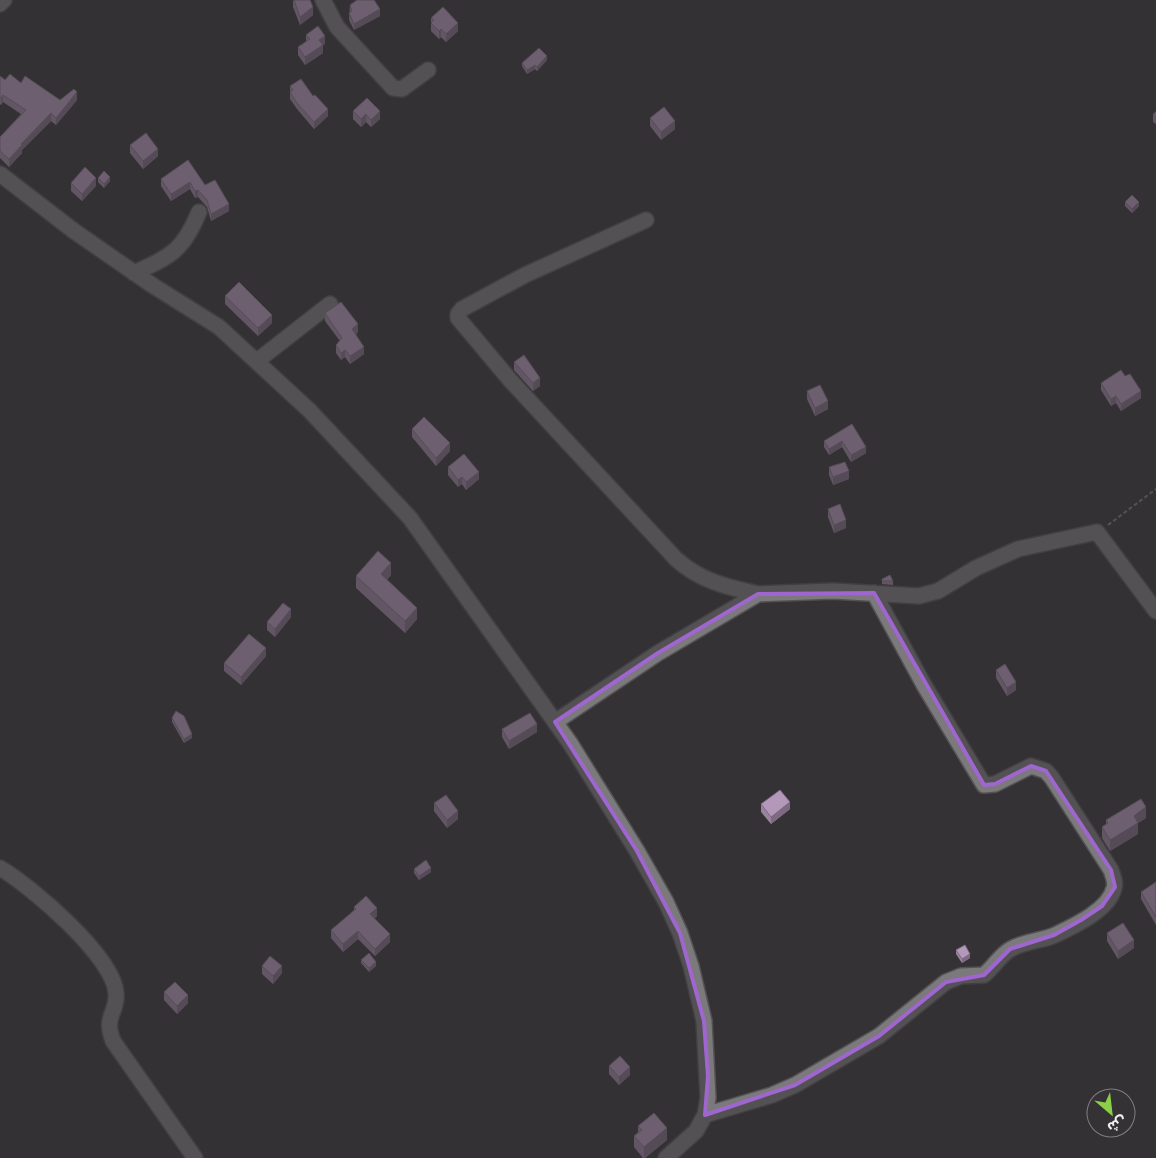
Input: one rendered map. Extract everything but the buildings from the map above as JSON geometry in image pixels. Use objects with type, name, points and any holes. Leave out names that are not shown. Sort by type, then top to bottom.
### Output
[{"type":"street","points":[[0,4],[4,0]]},
{"type":"street","points":[[323,0],[337,27],[393,88],[402,89],[428,70]]},
{"type":"street","points":[[0,174],[74,231],[134,273],[218,327],[320,421],[410,518],[555,722],[637,851],[680,933],[691,966],[704,1021],[708,1098],[705,1114],[696,1131],[666,1158]]},
{"type":"street","points":[[134,273],[178,250],[192,230],[199,212]]},
{"type":"street","points":[[646,220],[525,275],[462,310],[458,314],[458,318],[516,387],[688,570],[704,579],[721,585],[758,594],[833,591],[919,596],[938,591],[976,568],[1018,549],[1097,532],[1156,611]]},
{"type":"street","points":[[257,361],[330,304]]},
{"type":"street","points":[[705,1114],[772,1095],[795,1085],[879,1036],[946,982],[961,976],[975,977],[984,975],[1010,949],[1054,935],[1081,920],[1102,906],[1110,898],[1115,887],[1111,870],[1046,771],[1031,766],[995,784],[984,785],[924,685],[874,593]]},
{"type":"street","points":[[555,722],[689,634],[758,594]]},
{"type":"street","points":[[0,868],[46,904],[100,957],[112,977],[116,993],[114,1006],[109,1018],[109,1031],[113,1042],[195,1158]]},
{"type":"path","points":[[1097,532],[1126,513],[1156,489]]},
{"type":"highlighted area","points":[[874,593],[984,785],[995,784],[1031,766],[1046,771],[1111,870],[1115,887],[1102,906],[1081,920],[1054,935],[1010,949],[984,975],[946,982],[879,1036],[795,1085],[705,1115],[708,1076],[704,1021],[680,933],[637,851],[555,722],[658,653],[758,594]]}]
